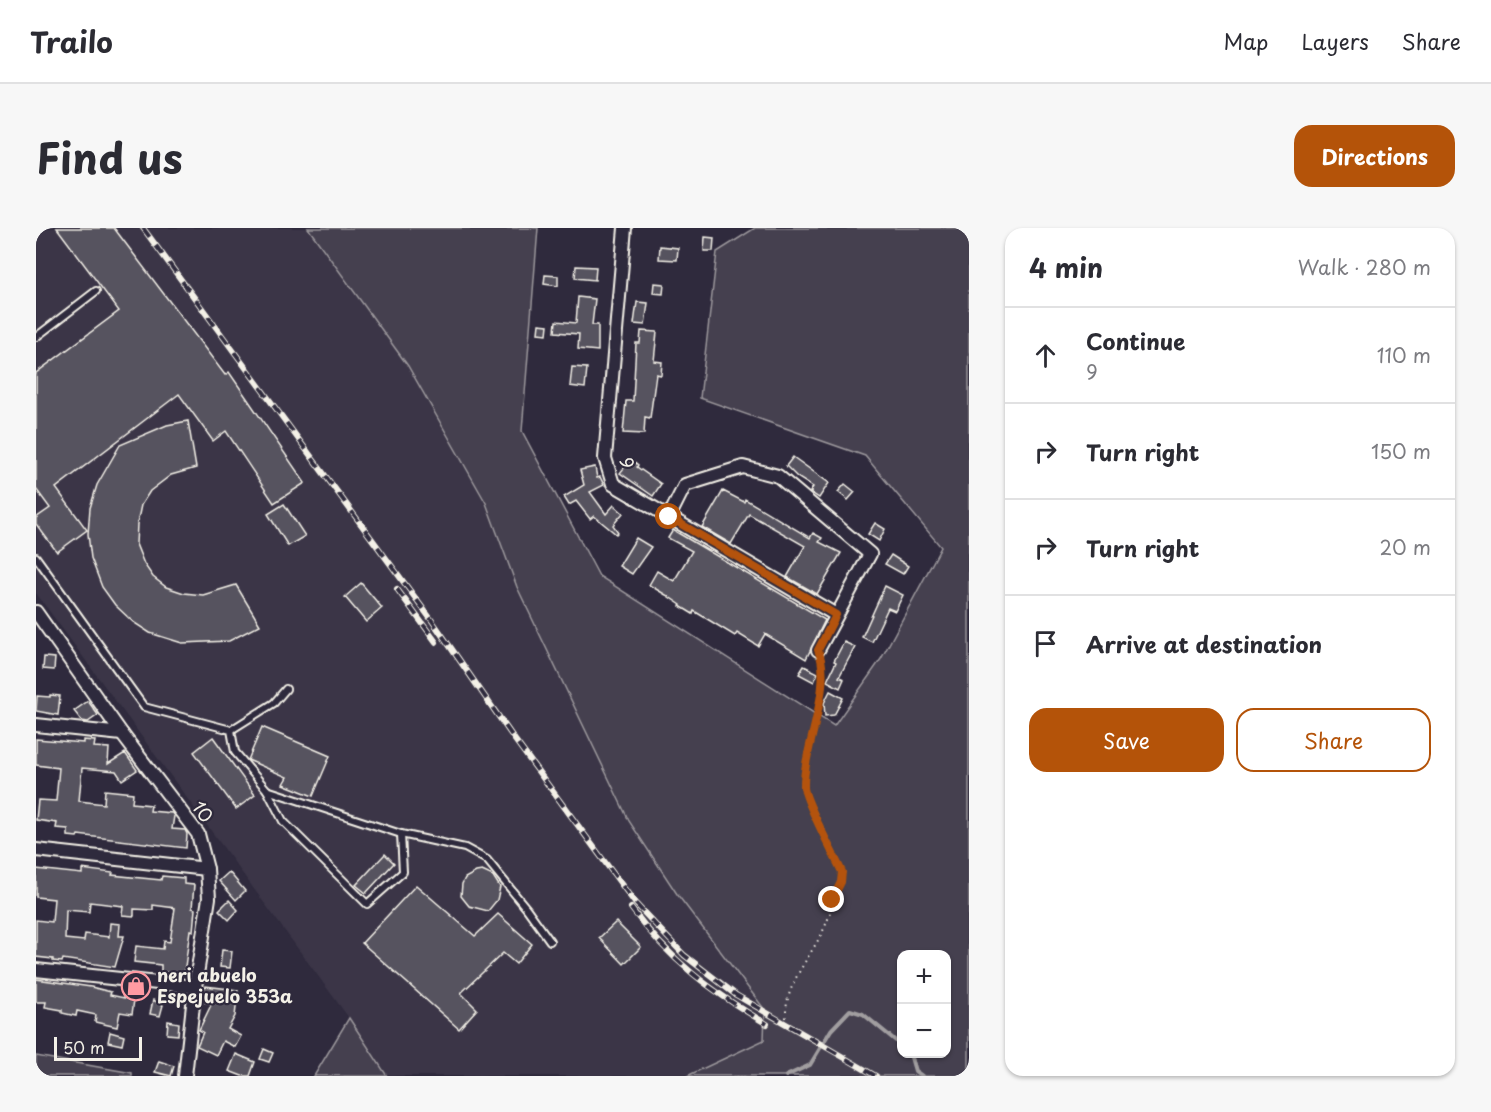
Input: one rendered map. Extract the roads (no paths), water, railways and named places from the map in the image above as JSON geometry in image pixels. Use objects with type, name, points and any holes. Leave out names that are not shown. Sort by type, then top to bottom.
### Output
[{"type":"street","name":"9","points":[[625,228],[605,458],[613,484],[836,615]]},
{"type":"street","points":[[669,517],[685,485],[743,467],[778,476],[870,554],[818,650]]},
{"type":"street","name":"10","points":[[36,612],[122,734],[198,834],[207,869],[209,898],[195,987],[185,1076]]},
{"type":"street","points":[[36,725],[122,734]]},
{"type":"street","points":[[36,850],[207,869]]},
{"type":"street","points":[[36,970],[195,987]]},
{"type":"lane","points":[[36,337],[96,291]]},
{"type":"lane","points":[[36,557],[144,707],[231,730],[274,703],[286,689]]},
{"type":"lane","points":[[231,730],[235,752],[267,790],[283,821],[367,904],[403,872],[401,834]]},
{"type":"lane","points":[[267,790],[401,834],[465,848],[487,860],[550,941]]},
{"type":"waterway","points":[[786,1076],[810,1065],[831,1030],[850,1010],[863,1014],[897,1042]]},
{"type":"waterway","points":[[911,1058],[915,1071],[922,1076]]},
{"type":"railway","points":[[143,228],[433,622],[515,740],[635,903],[684,955],[736,995],[876,1076]]},
{"type":"railway","points":[[397,589],[436,642]]},
{"type":"railway","points":[[631,908],[676,959],[710,987],[767,1024]]},
{"type":"place","name":"neri abuelo Espejuelo 353a","points":[[136,986]]}]
